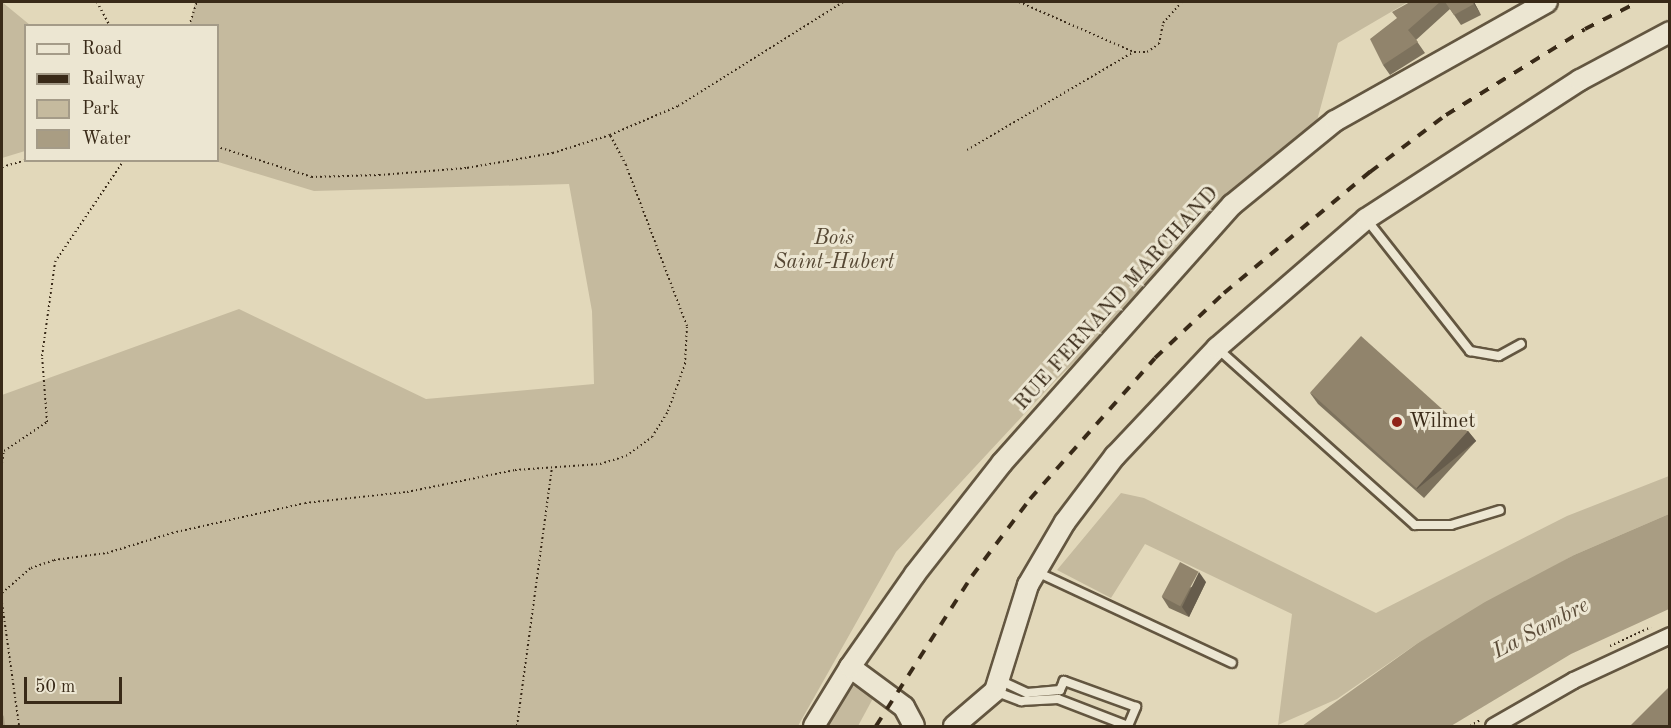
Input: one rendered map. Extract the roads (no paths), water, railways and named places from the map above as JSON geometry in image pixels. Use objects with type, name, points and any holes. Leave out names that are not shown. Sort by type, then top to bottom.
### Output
[{"type":"street","name":"RUE FERNAND MARCHAND","points":[[814,726],[850,668],[915,574],[1002,463],[1232,205],[1335,121],[1547,2]]},
{"type":"street","points":[[954,726],[997,686],[1036,571],[1065,522],[1115,456],[1217,348],[1366,219],[1580,80],[1670,32]]},
{"type":"street","points":[[1493,726],[1573,680],[1670,635]]},
{"type":"street","points":[[850,668],[904,707],[914,726]]},
{"type":"lane","points":[[1366,219],[1470,351],[1499,356],[1521,344]]},
{"type":"lane","points":[[1217,348],[1415,525],[1451,525],[1500,510]]},
{"type":"lane","points":[[1036,571],[1232,663]]},
{"type":"lane","points":[[1064,681],[1136,707],[1128,726],[1058,699],[1021,701],[997,686],[1027,693],[1060,690],[1064,681]]},
{"type":"water","name":"La Sambre","points":[[1669,514],[1669,609],[1571,654],[1451,726],[1302,726],[1418,643],[1485,602],[1574,555]]},
{"type":"waterway","points":[[2,717],[3,726]]},
{"type":"railway","points":[[876,726],[972,576],[1030,499],[1155,358],[1224,293],[1370,172],[1446,115],[1585,29],[1638,2]]},
{"type":"place","name":"Wilmet","points":[[1397,422]]},
{"type":"park label","name":"Bois Saint-Hubert","points":[[834,251]]}]
